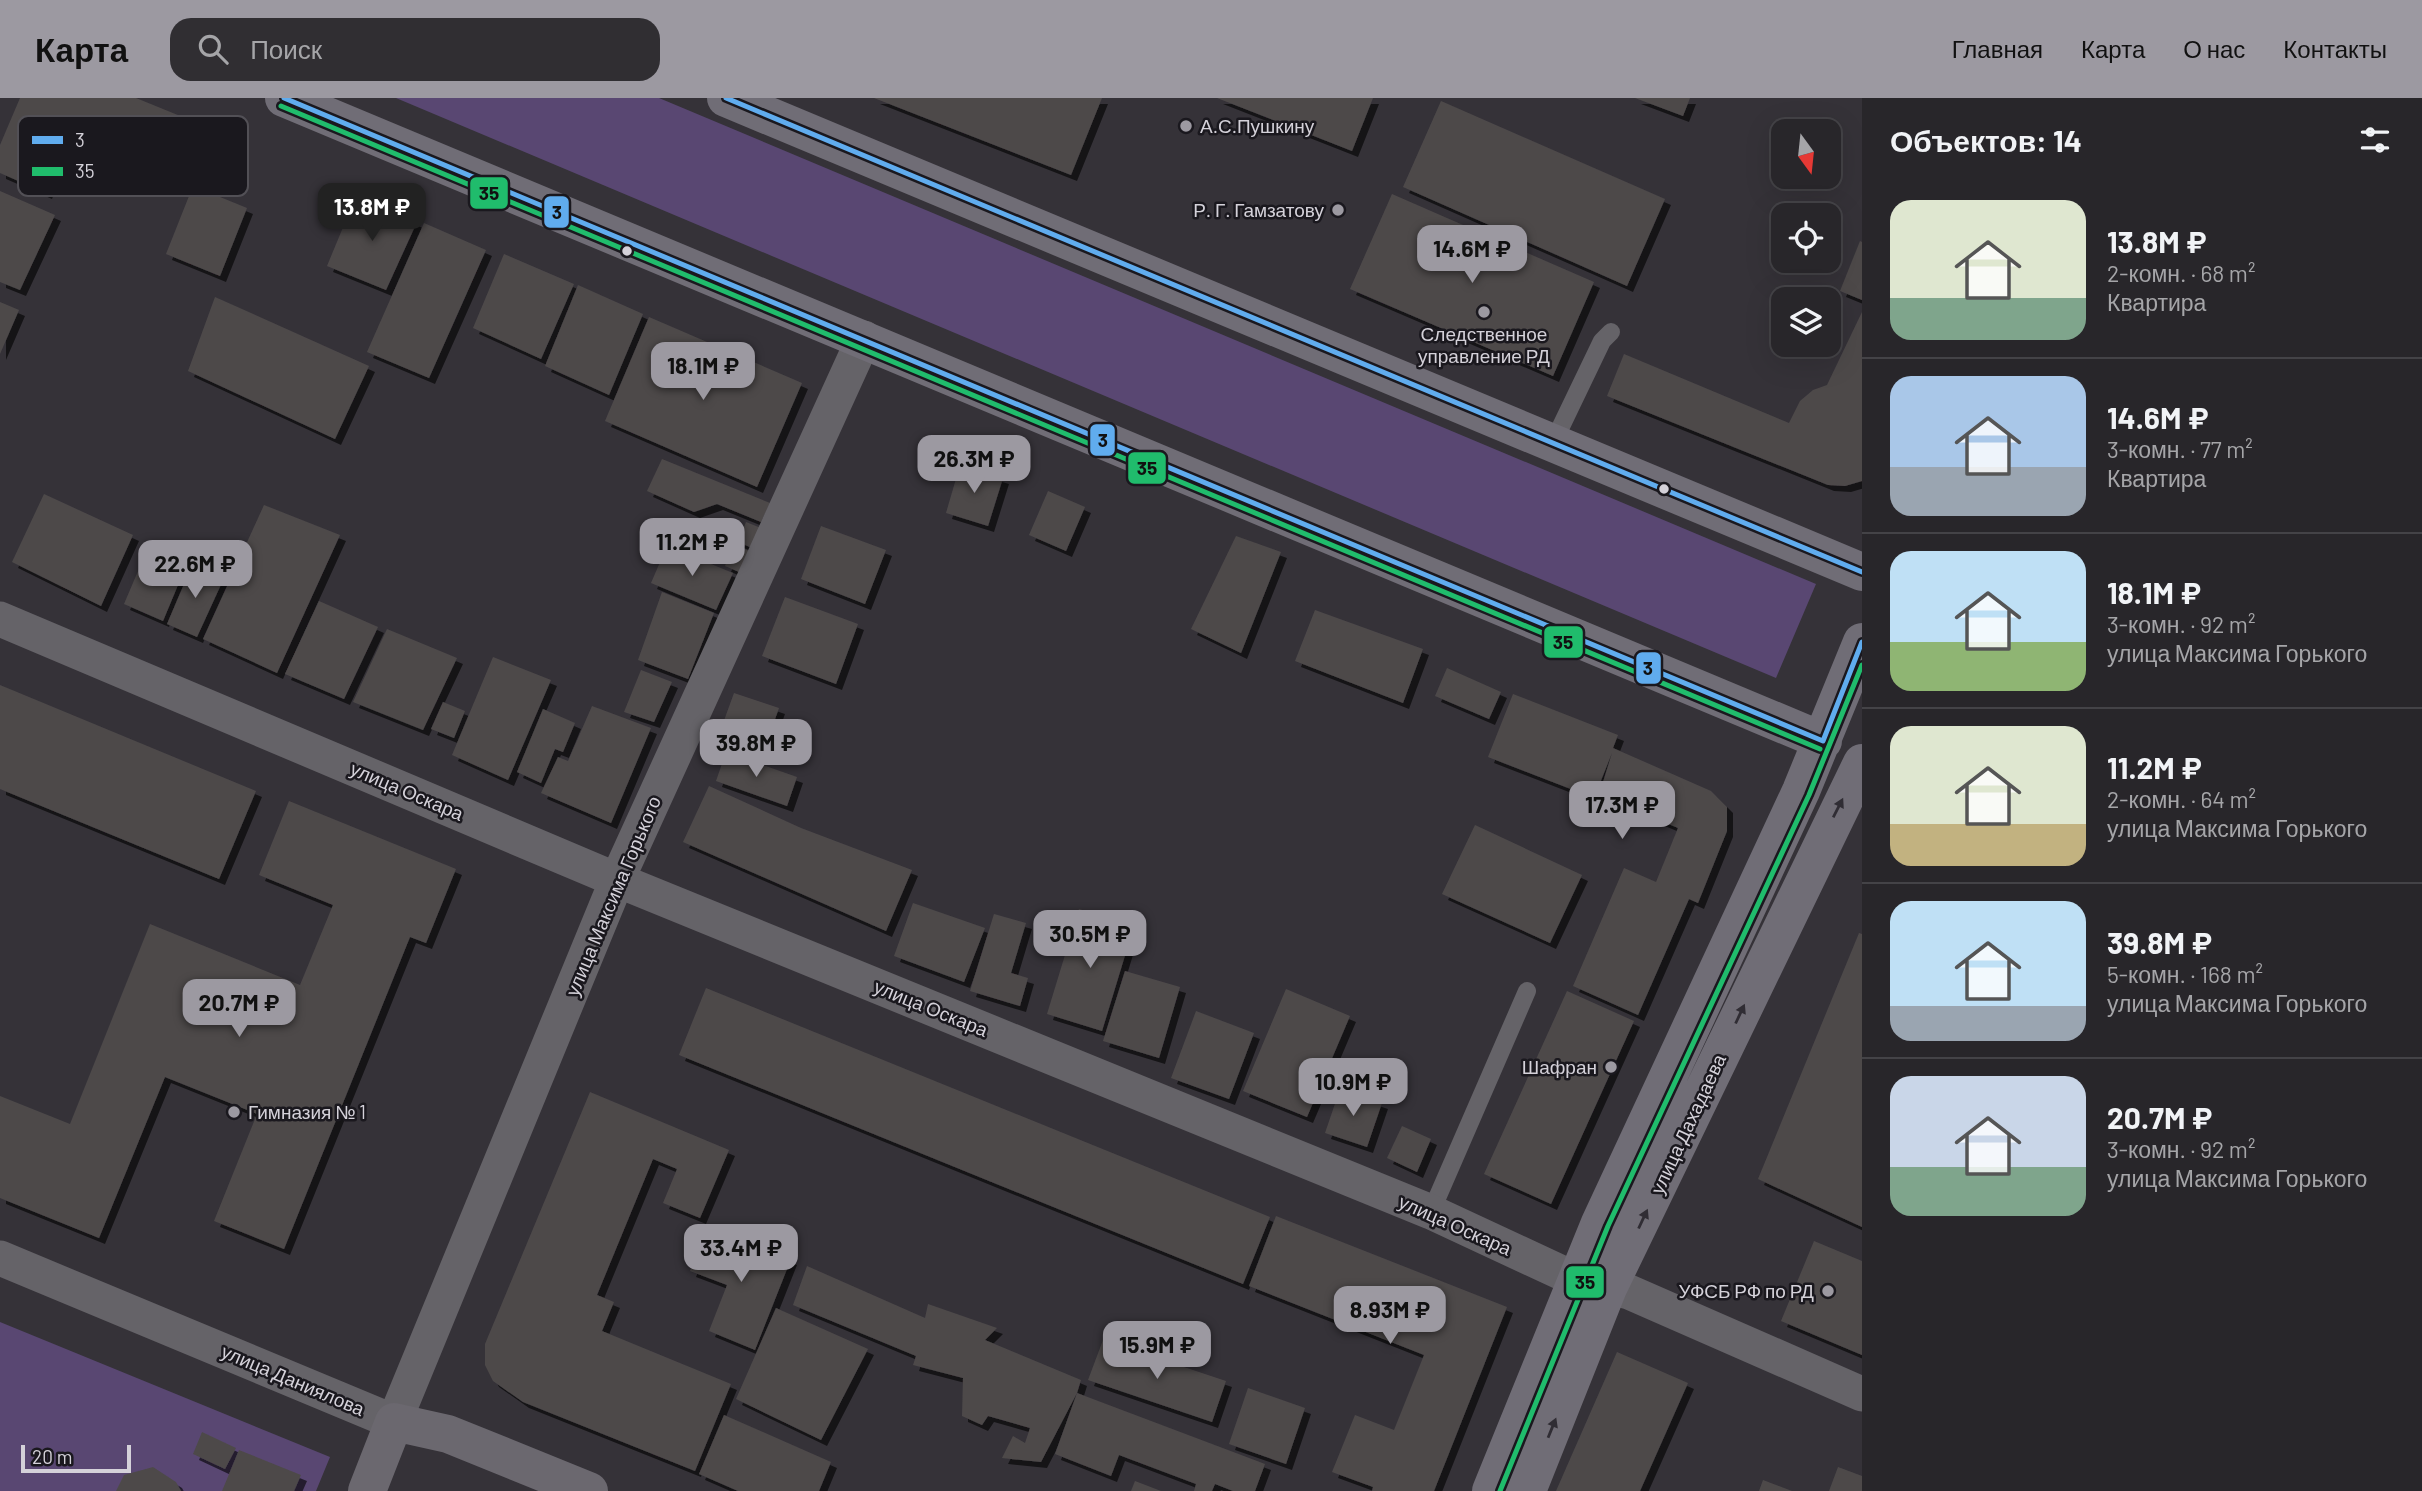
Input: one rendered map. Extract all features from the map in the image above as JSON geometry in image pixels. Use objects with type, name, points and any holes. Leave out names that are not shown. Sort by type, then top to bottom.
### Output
[{"type":"main road","points":[[284,98],[864,338],[1823,741]]},
{"type":"main road","points":[[726,98],[775,107],[1862,572]]},
{"type":"main road","name":"улица Дахадаева","points":[[1527,1491],[1591,1283],[1823,741],[1862,642]]},
{"type":"main road","name":"улица Дахадаева","points":[[1491,1491],[1591,1283],[1862,763]]},
{"type":"street","name":"улица Максима Горького","points":[[394,1423],[617,880],[864,338]]},
{"type":"street","name":"улица Оскара","points":[[0,618],[617,880],[1431,1212],[1532,1260],[1591,1283],[1629,1292],[1862,1394]]},
{"type":"street","points":[[1823,741],[1862,751]]},
{"type":"street","name":"улица Даниялова","points":[[0,1258],[394,1423],[444,1440],[569,1491]]},
{"type":"street","points":[[367,1491],[394,1423]]},
{"type":"street","name":"улица Даниялова","points":[[394,1423],[448,1434],[589,1491]]},
{"type":"lane","points":[[1554,441],[1602,341],[1611,332]]},
{"type":"lane","points":[[1431,1212],[1527,991]]},
{"type":"shaded area","points":[[396,98],[659,98],[1816,584],[1776,678]]},
{"type":"shaded area","points":[[0,1322],[330,1457],[316,1491],[0,1491]]},
{"type":"building","points":[[20,98],[136,98],[180,116],[18,116],[18,181],[0,173],[0,145]]},
{"type":"building","points":[[874,98],[1102,98],[1071,175]]},
{"type":"building","points":[[1217,98],[1373,98],[1352,151]]},
{"type":"building","points":[[1635,98],[1690,98],[1683,116]]},
{"type":"building","points":[[1441,101],[1665,199],[1627,286],[1403,187]]},
{"type":"building","points":[[0,191],[55,215],[20,290],[0,282]]},
{"type":"building","points":[[1392,194],[1594,282],[1553,376],[1350,289]]},
{"type":"building","points":[[189,196],[218,196],[247,208],[220,276],[166,254]]},
{"type":"building","points":[[356,196],[417,222],[386,290],[327,266]]},
{"type":"building","points":[[424,223],[486,250],[429,378],[367,352]]},
{"type":"building","points":[[1860,241],[1862,300],[1841,291]]},
{"type":"building","points":[[504,254],[574,284],[541,359],[473,328]]},
{"type":"building","points":[[578,285],[643,314],[609,395],[545,366]]},
{"type":"building","points":[[215,297],[369,366],[335,439],[188,371]]},
{"type":"building","points":[[0,302],[19,310],[0,354]]},
{"type":"building","points":[[1862,312],[1862,481],[1845,486],[1828,485],[1607,396],[1624,354],[1789,423],[1800,401],[1813,390],[1827,385]]},
{"type":"building","points":[[649,317],[802,383],[757,487],[605,421]]},
{"type":"building","points":[[662,459],[770,503],[761,522],[717,504],[694,512],[647,491]]},
{"type":"building","points":[[960,465],[1003,478],[988,526],[946,513]]},
{"type":"building","points":[[1048,491],[1085,507],[1066,551],[1029,535]]},
{"type":"building","points":[[44,494],[133,535],[101,606],[12,562]]},
{"type":"building","points":[[264,505],[340,535],[277,673],[203,639]]},
{"type":"building","points":[[746,522],[761,528],[752,548],[738,542]]},
{"type":"building","points":[[821,526],[886,550],[865,604],[801,579]]},
{"type":"building","points":[[1236,536],[1281,552],[1241,653],[1191,629]]},
{"type":"building","points":[[150,543],[188,561],[163,621],[124,604]]},
{"type":"building","points":[[734,544],[749,551],[739,572],[725,566]]},
{"type":"building","points":[[667,546],[733,573],[716,610],[651,583]]},
{"type":"building","points":[[193,563],[224,578],[197,637],[167,624]]},
{"type":"building","points":[[662,592],[714,613],[688,679],[638,660]]},
{"type":"building","points":[[785,597],[858,624],[836,684],[762,656]]},
{"type":"building","points":[[319,601],[378,627],[344,699],[285,674]]},
{"type":"building","points":[[1315,610],[1423,649],[1403,703],[1295,661]]},
{"type":"building","points":[[387,629],[457,658],[423,730],[353,702]]},
{"type":"building","points":[[493,657],[551,680],[508,780],[452,755]]},
{"type":"building","points":[[1447,668],[1501,692],[1489,719],[1435,696]]},
{"type":"building","points":[[641,670],[672,682],[654,722],[624,712]]},
{"type":"building","points":[[0,685],[256,791],[219,879],[0,789]]},
{"type":"building","points":[[734,693],[779,708],[763,753],[718,737]]},
{"type":"building","points":[[1513,694],[1618,735],[1613,748],[1711,791],[1727,807],[1727,831],[1698,903],[1689,899],[1638,1015],[1573,986],[1624,868],[1656,882],[1678,828],[1599,795],[1612,753],[1594,798],[1488,757]]},
{"type":"building","points":[[443,702],[465,711],[454,738],[431,729]]},
{"type":"building","points":[[592,706],[651,728],[611,823],[541,793],[558,757],[568,761]]},
{"type":"building","points":[[543,709],[575,723],[563,752],[555,749],[541,783],[517,772]]},
{"type":"building","points":[[726,752],[797,777],[787,806],[716,781]]},
{"type":"building","points":[[709,786],[801,828],[912,870],[886,931],[683,842]]},
{"type":"building","points":[[289,801],[456,869],[426,943],[410,937],[284,1249],[214,1221],[257,1114],[165,1077],[99,1238],[0,1198],[0,1096],[70,1124],[150,924],[300,985],[333,905],[259,875]]},
{"type":"building","points":[[1475,825],[1582,875],[1550,943],[1442,894]]},
{"type":"building","points":[[913,903],[985,928],[964,982],[894,956]]},
{"type":"building","points":[[1079,909],[1134,926],[1102,1031],[1047,1014]]},
{"type":"building","points":[[994,914],[1026,923],[1011,973],[1028,978],[1020,1006],[970,991]]},
{"type":"building","points":[[1859,933],[1862,934],[1862,1227],[1758,1179]]},
{"type":"building","points":[[1125,971],[1180,987],[1159,1058],[1103,1041]]},
{"type":"building","points":[[706,988],[1270,1217],[1243,1284],[679,1055]]},
{"type":"building","points":[[1286,989],[1350,1016],[1307,1117],[1243,1091]]},
{"type":"building","points":[[1567,991],[1634,1021],[1551,1204],[1484,1174]]},
{"type":"building","points":[[1196,1011],[1254,1033],[1229,1099],[1171,1078]]},
{"type":"building","points":[[1340,1089],[1382,1103],[1367,1147],[1325,1133]]},
{"type":"building","points":[[590,1092],[729,1150],[700,1218],[663,1203],[677,1169],[653,1159],[597,1295],[614,1302],[602,1331],[731,1384],[695,1471],[523,1402],[493,1381],[485,1365],[485,1344]]},
{"type":"building","points":[[1402,1126],[1431,1139],[1417,1172],[1387,1158]]},
{"type":"building","points":[[1276,1216],[1507,1307],[1434,1491],[1372,1491],[1373,1487],[1332,1472],[1355,1415],[1394,1430],[1424,1355],[1249,1286]]},
{"type":"building","points":[[708,1226],[791,1259],[755,1350],[709,1331],[727,1285],[690,1271]]},
{"type":"building","name":"УФСБ РФ по РД","points":[[1814,1241],[1862,1261],[1862,1355],[1781,1321]]},
{"type":"building","points":[[807,1266],[925,1318],[928,1304],[997,1328],[985,1340],[1081,1380],[1077,1393],[1041,1462],[1002,1458],[1013,1436],[1025,1443],[1030,1428],[988,1416],[982,1425],[962,1416],[963,1378],[913,1365],[916,1356],[793,1305]]},
{"type":"building","points":[[776,1308],[868,1349],[821,1440],[736,1399]]},
{"type":"building","points":[[1103,1340],[1226,1381],[1212,1422],[1088,1380]]},
{"type":"building","points":[[1617,1352],[1688,1383],[1640,1491],[1556,1491]]},
{"type":"building","points":[[1248,1388],[1305,1408],[1286,1464],[1229,1444]]},
{"type":"building","points":[[1077,1393],[1265,1464],[1255,1491],[1233,1491],[1215,1484],[1212,1491],[1194,1491],[1196,1484],[1119,1455],[1111,1476],[1055,1454]]},
{"type":"building","points":[[724,1415],[831,1462],[819,1491],[738,1491],[699,1474]]},
{"type":"building","points":[[202,1432],[236,1448],[225,1469],[193,1454]]},
{"type":"building","points":[[239,1450],[301,1475],[294,1491],[222,1491]]},
{"type":"building","points":[[153,1467],[176,1482],[181,1491],[116,1491],[124,1475]]},
{"type":"building","points":[[1838,1467],[1862,1476],[1862,1491],[1829,1491]]},
{"type":"building","points":[[1763,1480],[1792,1491],[1759,1491]]},
{"type":"building","points":[[1135,1481],[1161,1491],[1131,1491]]},
{"type":"transit line","name":"3","points":[[284,98],[1823,741],[1862,642]]},
{"type":"transit line","name":"3","points":[[726,98],[1862,572]]},
{"type":"transit line","name":"35","points":[[281,106],[1820,749]]},
{"type":"transit line","name":"35","points":[[1500,1491],[1608,1226],[1809,795],[1862,665]]},
{"type":"place","name":"А.С.Пушкину","points":[[1186,126]]},
{"type":"place","name":"Р. Г. Гамзатову","points":[[1338,210]]},
{"type":"place","name":"Следственное управление РД","points":[[1484,312]]},
{"type":"place","name":"Шафран","points":[[1611,1067]]},
{"type":"place","name":"Гимназия № 1","points":[[234,1112]]},
{"type":"place","name":"УФСБ РФ по РД","points":[[1828,1291]]}]
